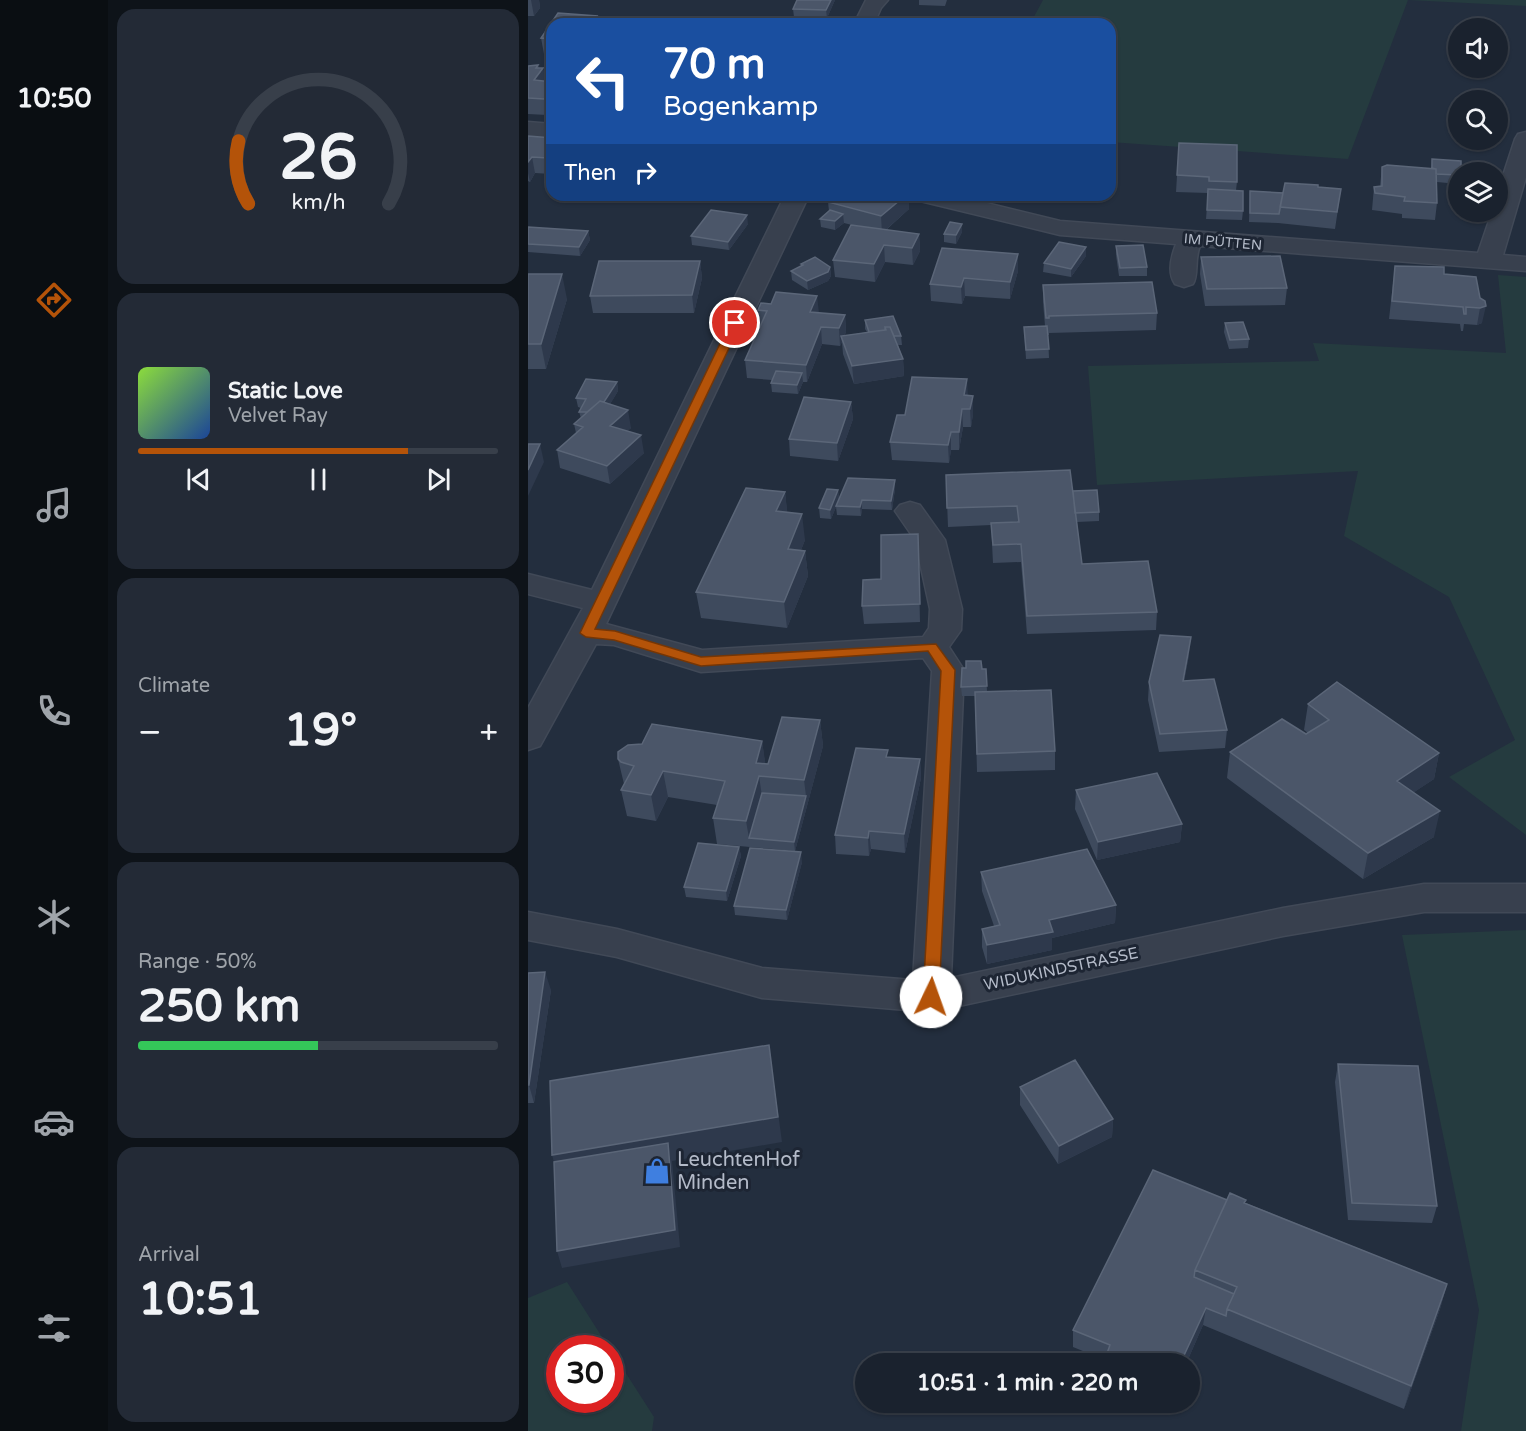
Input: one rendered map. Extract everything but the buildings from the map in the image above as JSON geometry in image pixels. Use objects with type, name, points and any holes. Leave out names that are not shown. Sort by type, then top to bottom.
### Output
[{"type":"street","points":[[867,18],[872,5],[878,0]]},
{"type":"street","points":[[528,129],[546,130]]},
{"type":"street","points":[[1488,262],[1526,139]]},
{"type":"street","points":[[528,738],[586,633],[794,201]]},
{"type":"street","name":"IM PÜTTEN","points":[[949,201],[1060,228],[1526,264]]},
{"type":"street","points":[[1184,279],[1183,257],[1190,239]]},
{"type":"street","points":[[586,633],[615,635],[701,661],[932,647],[945,630],[946,609],[930,540],[910,511]]},
{"type":"street","points":[[528,585],[601,602]]},
{"type":"street","points":[[931,997],[948,670],[932,647]]},
{"type":"street","name":"WIDUKINDSTRASSE","points":[[528,926],[616,943],[762,983],[931,997],[1283,922],[1424,898],[1526,898]]},
{"type":"green space","points":[[1043,0],[1408,0],[1348,159],[1116,142],[1116,18],[1033,18]]},
{"type":"green space","points":[[1408,0],[1526,0],[1526,6]]},
{"type":"green space","points":[[1498,275],[1526,277],[1526,835],[1449,777],[1515,740],[1449,597],[1344,536],[1358,471],[1097,485],[1088,366],[1319,361],[1313,343],[1506,353]]},
{"type":"green space","points":[[1526,930],[1526,1431],[1461,1431],[1479,1310],[1402,935]]},
{"type":"green space","points":[[567,1282],[601,1335],[546,1335],[546,1413],[624,1413],[624,1370],[654,1417],[652,1431],[528,1431],[528,1298]]},
{"type":"place","name":"LeuchtenHof Minden","points":[[657,1171]]},
{"type":"route","points":[[735,323],[586,633],[615,635],[701,661],[932,647],[948,670],[931,997]]}]
